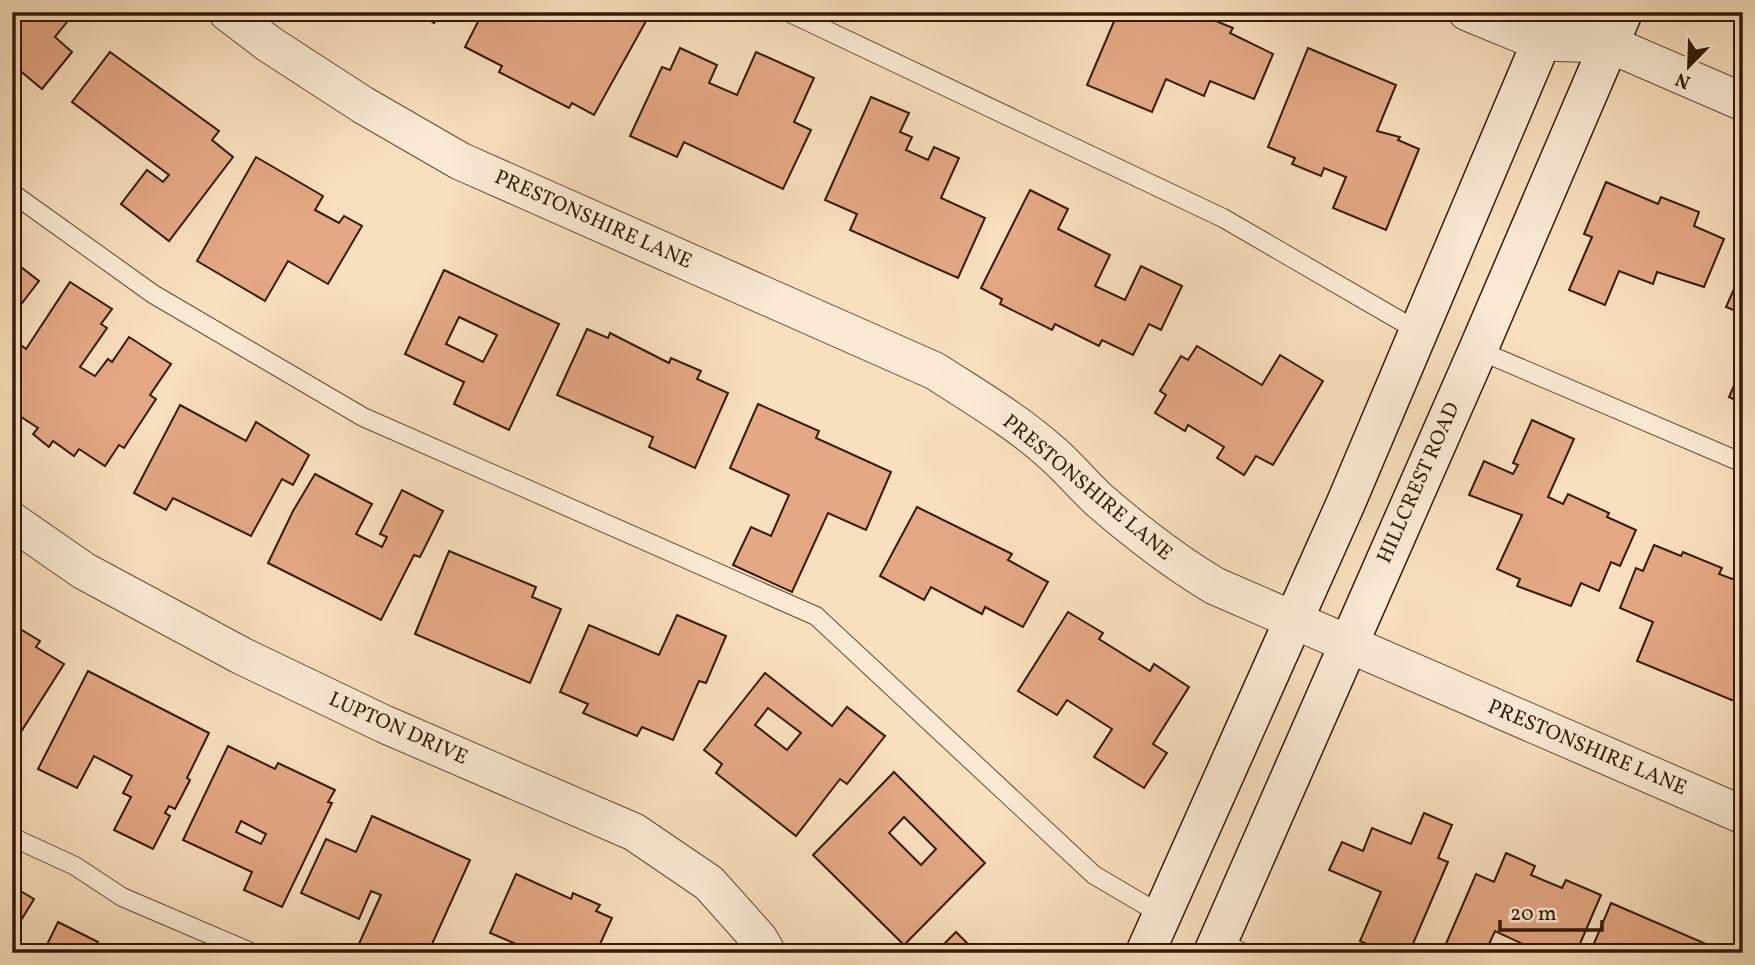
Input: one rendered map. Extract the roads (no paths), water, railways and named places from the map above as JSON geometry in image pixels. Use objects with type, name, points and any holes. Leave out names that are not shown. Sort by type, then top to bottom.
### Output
[{"type":"main road","points":[[1145,953],[1345,505],[1547,27]]},
{"type":"main road","name":"HILLCREST ROAD","points":[[1225,949],[1347,645],[1478,350],[1616,28]]},
{"type":"street","name":"PRESTONSHIRE LANE","points":[[227,12],[269,44],[363,105],[460,161],[935,371],[1053,453],[1097,498],[1175,562],[1215,586],[1743,815]]},
{"type":"street","points":[[1467,12],[1547,27],[1616,28]]},
{"type":"street","points":[[1576,12],[1616,28],[1743,102]]},
{"type":"street","name":"LUPTON DRIVE","points":[[12,521],[84,571],[242,656],[384,724],[634,832],[709,883],[759,939],[767,953]]},
{"type":"lane","points":[[788,12],[1223,218],[1418,331]]},
{"type":"lane","points":[[12,193],[153,294],[363,417],[816,616],[1094,876],[1162,915]]},
{"type":"lane","points":[[1478,350],[1743,464]]},
{"type":"lane","points":[[12,837],[75,866],[122,897],[253,953]]}]
